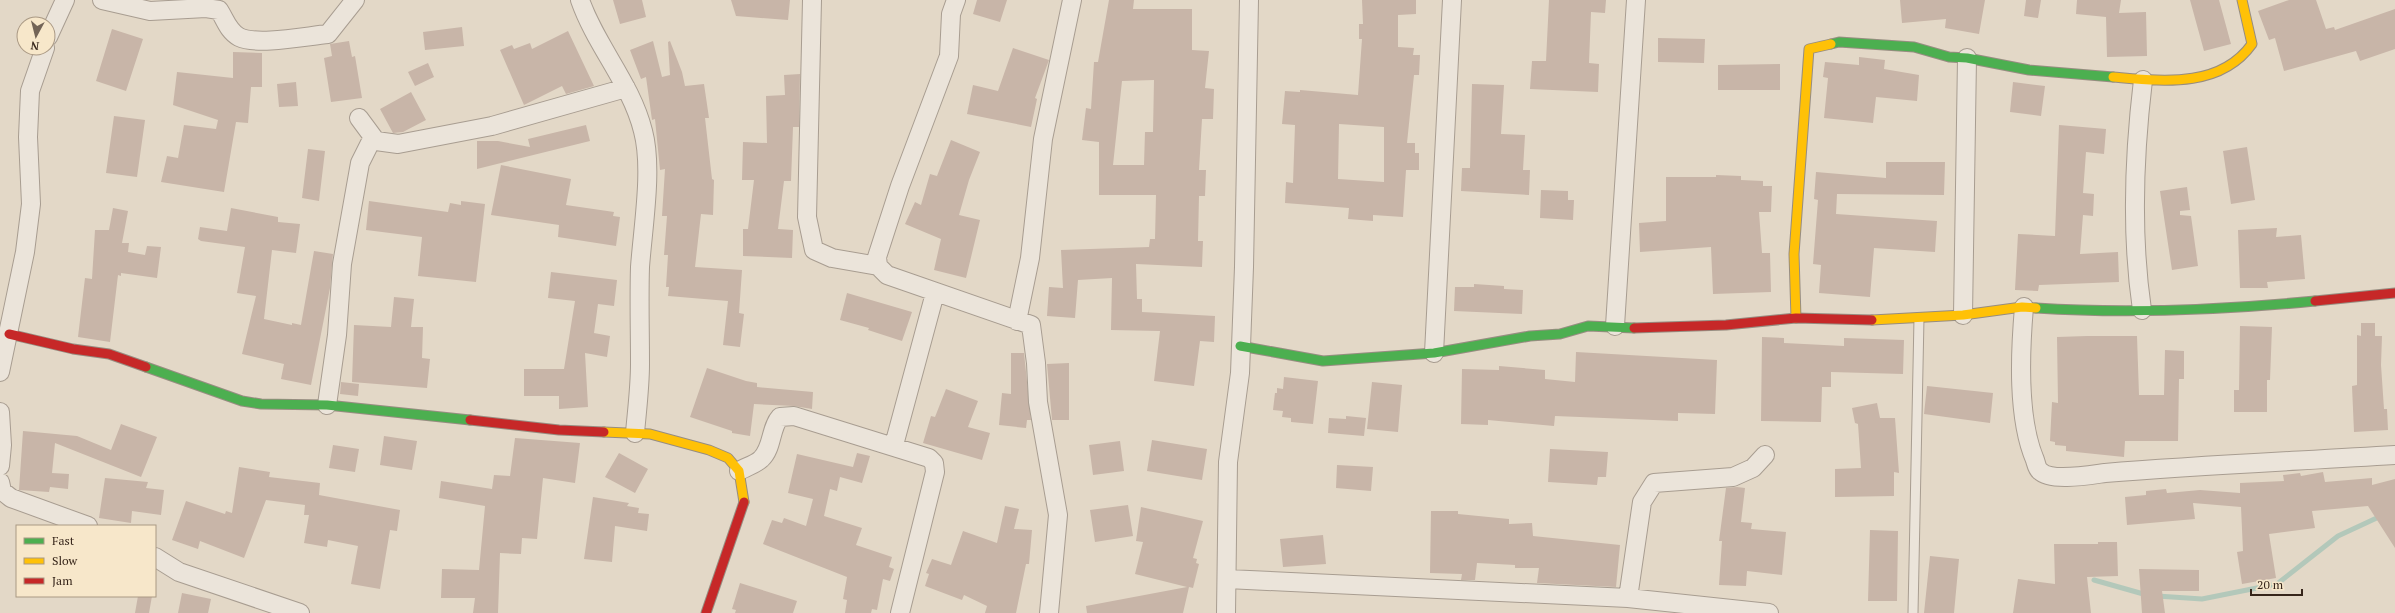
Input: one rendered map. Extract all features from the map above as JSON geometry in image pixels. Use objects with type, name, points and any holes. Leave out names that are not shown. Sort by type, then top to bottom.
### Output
[{"type":"street","points":[[56,20],[65,0]]},
{"type":"street","points":[[102,0],[150,11],[206,8],[219,10],[228,27],[239,37],[258,40],[328,34],[355,0]]},
{"type":"street","points":[[580,0],[586,17],[626,88],[637,112],[648,155],[639,290],[640,365],[636,433]]},
{"type":"street","points":[[812,0],[807,217],[814,250],[832,258],[878,266],[887,275],[1031,325],[1036,363],[1038,402],[1058,515],[1049,613]]},
{"type":"street","points":[[878,266],[878,257],[900,186],[949,56],[951,14],[956,0]]},
{"type":"street","points":[[1017,321],[1030,258],[1043,139],[1072,0]]},
{"type":"street","points":[[1226,613],[1228,462],[1240,373],[1244,267],[1249,0]]},
{"type":"street","points":[[1434,353],[1452,0]]},
{"type":"street","points":[[1615,326],[1636,0]]},
{"type":"street","points":[[1796,318],[1794,254],[1809,49],[1839,42],[1914,47],[1949,57],[1967,58],[2029,70],[2143,80],[2182,80],[2204,75],[2239,61],[2247,54],[2252,44],[2242,0]]},
{"type":"street","points":[[0,372],[26,252],[30,204],[28,137],[30,91],[42,56]]},
{"type":"street","points":[[1963,315],[1967,58]]},
{"type":"street","points":[[2142,310],[2137,275],[2136,188],[2138,120],[2143,80]]},
{"type":"street","points":[[359,118],[376,141],[388,144],[406,143],[492,126],[626,88]]},
{"type":"street","points":[[327,405],[337,335],[342,264],[360,163],[373,137]]},
{"type":"street","points":[[894,446],[936,293]]},
{"type":"street","points":[[1240,346],[1271,354],[1323,361],[1434,353],[1530,336],[1560,334],[1588,326],[1726,325],[1796,318],[1876,320],[1963,315],[2024,307],[2095,312],[2256,307],[2395,293]]},
{"type":"street","points":[[2024,307],[2021,370],[2028,445],[2039,471],[2049,476],[2072,476],[2174,467],[2206,467],[2395,455]]},
{"type":"street","points":[[9,334],[73,349],[109,354],[242,401],[261,404],[327,405],[559,430],[650,434],[709,450],[728,458],[739,471],[745,499],[706,613]]},
{"type":"street","points":[[0,412],[2,445],[0,466]]},
{"type":"street","points":[[739,471],[762,459],[769,443],[774,424],[780,417],[794,416],[929,458],[934,463],[935,472],[900,613]]},
{"type":"street","points":[[1628,598],[1642,502],[1654,483],[1733,477],[1753,468],[1765,455]]},
{"type":"street","points":[[0,482],[2,491],[11,498],[85,525]]},
{"type":"street","points":[[156,558],[179,572],[300,613]]},
{"type":"street","points":[[1227,579],[1628,598],[1769,613]]},
{"type":"lane","points":[[1913,613],[1919,318]]},
{"type":"building","points":[[613,0],[642,0],[646,17],[620,24]]},
{"type":"building","points":[[731,0],[790,0],[788,20],[736,16]]},
{"type":"building","points":[[977,0],[1007,0],[1000,22],[973,14]]},
{"type":"building","points":[[1109,0],[1134,0],[1133,9],[1192,9],[1192,50],[1209,51],[1205,88],[1214,89],[1213,119],[1202,119],[1199,170],[1206,170],[1205,196],[1199,196],[1198,241],[1203,241],[1202,267],[1136,264],[1137,299],[1142,299],[1142,312],[1215,316],[1214,342],[1200,341],[1194,386],[1154,381],[1160,331],[1111,330],[1112,278],[1078,280],[1075,318],[1047,316],[1049,287],[1063,288],[1061,250],[1149,247],[1150,239],[1155,239],[1156,195],[1099,195],[1099,142],[1082,140],[1086,108],[1091,109],[1094,62],[1098,62]],"holes":[[[1154,80],[1153,132],[1145,132],[1144,165],[1113,165],[1122,81]]]},
{"type":"building","points":[[1362,0],[1416,0],[1416,14],[1398,15],[1398,47],[1414,48],[1413,55],[1420,55],[1419,75],[1414,75],[1407,143],[1415,143],[1415,153],[1419,153],[1419,170],[1406,170],[1403,217],[1373,215],[1373,221],[1348,219],[1349,208],[1285,203],[1286,182],[1293,183],[1295,125],[1282,124],[1285,91],[1300,92],[1300,90],[1358,95],[1362,39],[1359,39],[1359,24],[1363,24]],"holes":[[[1339,124],[1384,127],[1384,182],[1338,179]]]},
{"type":"building","points":[[1549,0],[1606,0],[1605,13],[1591,12],[1589,63],[1599,64],[1598,92],[1530,89],[1532,61],[1546,61]]},
{"type":"building","points":[[1900,0],[1985,0],[1979,34],[1945,28],[1946,19],[1902,23]]},
{"type":"building","points":[[2026,0],[2041,0],[2038,18],[2024,16]]},
{"type":"building","points":[[2077,0],[2121,0],[2119,13],[2146,12],[2147,56],[2107,57],[2106,17],[2076,14]]},
{"type":"building","points":[[2190,0],[2219,0],[2231,44],[2204,51]]},
{"type":"building","points":[[2289,0],[2316,0],[2326,29],[2334,27],[2335,30],[2395,9],[2395,49],[2360,61],[2356,51],[2284,71],[2275,38],[2269,40],[2258,11]]},
{"type":"building","points":[[462,27],[464,46],[425,50],[423,32]]},
{"type":"building","points":[[112,29],[143,39],[126,91],[96,81]]},
{"type":"building","points":[[568,31],[594,86],[566,94],[562,86],[524,105],[500,50],[512,45],[514,49],[530,43],[532,49]]},
{"type":"building","points":[[1658,38],[1705,39],[1704,63],[1658,62]]},
{"type":"building","points":[[349,41],[352,57],[355,56],[362,98],[331,102],[324,58],[332,56],[330,44]]},
{"type":"building","points":[[653,41],[662,77],[670,75],[668,42],[670,41],[682,72],[685,86],[704,84],[709,118],[705,118],[712,179],[714,180],[713,215],[701,214],[695,267],[742,270],[739,313],[744,314],[740,347],[723,345],[728,301],[668,296],[669,287],[666,287],[668,255],[664,255],[667,216],[662,216],[665,169],[660,170],[655,119],[652,120],[646,77],[641,79],[630,50]]},
{"type":"building","points":[[1013,48],[1049,60],[1035,98],[1037,99],[1031,127],[967,114],[973,85],[998,91]]},
{"type":"building","points":[[233,52],[262,53],[262,87],[251,87],[248,123],[236,122],[224,192],[161,182],[167,156],[178,158],[184,125],[216,129],[218,120],[173,105],[177,72],[233,78]]},
{"type":"building","points":[[1859,57],[1885,60],[1884,69],[1919,75],[1917,101],[1876,97],[1873,123],[1824,118],[1828,78],[1823,77],[1825,62],[1859,65]]},
{"type":"building","points":[[428,63],[434,77],[415,86],[408,72]]},
{"type":"building","points":[[1780,64],[1780,90],[1718,90],[1718,65]]},
{"type":"building","points":[[800,74],[799,127],[793,127],[791,181],[784,181],[778,229],[793,230],[792,258],[743,256],[743,229],[748,229],[754,180],[742,180],[743,142],[767,143],[766,96],[785,95],[784,75]]},
{"type":"building","points":[[296,82],[298,106],[279,107],[277,84]]},
{"type":"building","points":[[2013,82],[2045,86],[2041,116],[2010,112]]},
{"type":"building","points":[[1472,84],[1504,85],[1501,134],[1525,135],[1523,170],[1530,170],[1529,195],[1461,191],[1462,168],[1470,168]]},
{"type":"building","points":[[411,92],[426,120],[403,132],[393,133],[380,109]]},
{"type":"building","points":[[114,116],[145,120],[137,177],[106,173]]},
{"type":"building","points":[[586,125],[590,141],[477,169],[477,141],[498,141],[530,147],[528,139]]},
{"type":"building","points":[[2059,125],[2106,129],[2104,154],[2086,152],[2083,193],[2094,194],[2093,216],[2083,215],[2080,254],[2118,252],[2119,282],[2039,285],[2038,291],[2015,290],[2018,234],[2055,236]]},
{"type":"building","points":[[951,140],[980,152],[969,180],[959,215],[980,220],[966,278],[934,270],[941,239],[905,224],[915,202],[921,205],[930,174],[937,176]]},
{"type":"building","points":[[2247,147],[2255,200],[2231,204],[2223,151]]},
{"type":"building","points":[[308,149],[325,151],[319,201],[302,198]]},
{"type":"building","points":[[1886,162],[1945,162],[1944,195],[1837,194],[1836,214],[1937,221],[1935,252],[1874,248],[1870,297],[1819,293],[1821,265],[1813,264],[1818,200],[1814,199],[1816,172],[1886,178]]},
{"type":"building","points":[[501,165],[571,179],[566,205],[614,212],[613,216],[620,217],[616,246],[558,237],[559,225],[491,215]]},
{"type":"building","points":[[1716,175],[1741,176],[1741,180],[1763,181],[1763,186],[1772,186],[1771,212],[1759,212],[1762,253],[1770,253],[1771,292],[1713,294],[1711,247],[1640,252],[1639,223],[1666,221],[1666,177],[1716,177]]},
{"type":"building","points":[[2187,187],[2190,210],[2180,211],[2180,215],[2191,216],[2198,266],[2172,270],[2160,191]]},
{"type":"building","points":[[1541,190],[1568,191],[1568,200],[1574,200],[1573,220],[1540,218]]},
{"type":"building","points":[[369,201],[448,212],[450,203],[461,205],[461,201],[485,204],[476,282],[418,276],[422,237],[366,230]]},
{"type":"building","points":[[113,208],[128,211],[122,243],[129,243],[128,252],[145,255],[147,246],[161,247],[157,278],[121,273],[121,276],[118,275],[110,342],[78,337],[85,278],[92,279],[95,230],[109,230]]},
{"type":"building","points":[[231,208],[278,217],[278,222],[300,224],[296,253],[272,250],[264,319],[292,325],[292,323],[301,325],[314,251],[333,254],[330,288],[311,385],[281,379],[284,364],[242,354],[256,296],[237,293],[245,247],[201,241],[198,239],[200,227],[227,231]]},
{"type":"building","points":[[2277,228],[2276,237],[2301,235],[2305,279],[2267,282],[2268,288],[2240,288],[2238,230]]},
{"type":"building","points":[[551,272],[617,280],[614,306],[598,304],[594,333],[610,336],[607,357],[585,353],[588,407],[559,409],[559,396],[524,396],[524,369],[564,369],[575,301],[548,298]]},
{"type":"building","points":[[1474,284],[1504,286],[1504,289],[1523,290],[1522,314],[1454,311],[1455,287],[1474,287]]},
{"type":"building","points":[[847,293],[912,312],[902,341],[868,330],[869,328],[840,320]]},
{"type":"building","points":[[394,297],[414,299],[411,327],[423,327],[422,358],[430,359],[427,388],[352,382],[354,325],[391,327]]},
{"type":"building","points":[[2361,323],[2375,323],[2375,336],[2382,336],[2381,365],[2384,409],[2387,409],[2388,430],[2354,432],[2352,386],[2357,385],[2357,335],[2361,336]]},
{"type":"building","points":[[2240,326],[2272,327],[2270,380],[2267,380],[2267,412],[2234,412],[2234,390],[2239,390]]},
{"type":"building","points":[[2137,336],[2139,395],[2164,395],[2165,350],[2184,351],[2184,379],[2179,379],[2178,441],[2125,441],[2124,457],[2066,451],[2066,446],[2055,445],[2055,442],[2050,441],[2052,402],[2058,403],[2057,337]]},
{"type":"building","points":[[1762,337],[1784,338],[1784,343],[1844,346],[1844,338],[1904,340],[1903,374],[1831,372],[1831,387],[1822,387],[1821,422],[1761,421]]},
{"type":"building","points":[[1576,352],[1717,360],[1715,414],[1678,413],[1678,421],[1555,416],[1554,426],[1488,420],[1488,425],[1461,424],[1462,369],[1499,370],[1499,366],[1545,370],[1545,379],[1575,382]]},
{"type":"building","points":[[1011,353],[1024,353],[1031,420],[1027,420],[1026,428],[999,425],[1002,393],[1011,394]]},
{"type":"building","points":[[1069,363],[1069,420],[1052,420],[1047,364]]},
{"type":"building","points":[[707,368],[746,381],[757,383],[757,387],[813,392],[812,409],[794,406],[754,404],[750,436],[732,433],[732,431],[690,417]]},
{"type":"building","points":[[1284,377],[1318,381],[1313,424],[1291,422],[1291,418],[1282,417],[1283,411],[1273,410],[1275,393],[1277,393],[1277,388],[1283,389]]},
{"type":"building","points":[[341,382],[359,384],[358,396],[340,394]]},
{"type":"building","points":[[1372,382],[1402,385],[1398,432],[1367,429]]},
{"type":"building","points":[[1927,386],[1993,393],[1990,423],[1924,414]]},
{"type":"building","points":[[946,389],[978,401],[968,427],[990,433],[982,460],[923,443],[931,416],[935,417]]},
{"type":"building","points":[[1877,403],[1880,418],[1895,418],[1899,473],[1894,472],[1894,496],[1835,497],[1835,469],[1861,468],[1858,424],[1855,423],[1852,408]]},
{"type":"building","points":[[1346,416],[1366,418],[1364,436],[1328,433],[1329,418],[1346,419]]},
{"type":"building","points":[[121,424],[157,437],[141,477],[55,443],[52,473],[69,474],[68,489],[50,487],[49,492],[19,490],[23,431],[77,436],[111,450]]},
{"type":"building","points":[[384,436],[417,441],[412,470],[380,465]]},
{"type":"building","points":[[515,438],[580,443],[575,483],[543,478],[537,539],[522,538],[521,554],[500,553],[498,613],[473,613],[475,598],[441,598],[442,569],[479,570],[485,506],[439,498],[441,481],[492,489],[494,475],[510,476]]},
{"type":"building","points":[[1152,440],[1207,449],[1202,480],[1147,471]]},
{"type":"building","points":[[1120,441],[1124,471],[1093,475],[1089,445]]},
{"type":"building","points":[[333,445],[359,449],[355,472],[329,468]]},
{"type":"building","points":[[1550,449],[1608,452],[1606,477],[1598,477],[1597,485],[1548,482]]},
{"type":"building","points":[[619,453],[648,469],[635,493],[605,477]]},
{"type":"building","points":[[857,453],[870,456],[862,483],[840,477],[837,491],[830,489],[824,516],[862,528],[856,545],[892,557],[889,567],[894,569],[890,581],[883,579],[877,610],[872,609],[871,613],[845,613],[847,600],[843,599],[847,577],[763,544],[772,520],[782,523],[784,518],[806,526],[813,499],[788,493],[797,454],[853,467]]},
{"type":"building","points":[[1337,465],[1373,467],[1371,491],[1336,488]]},
{"type":"building","points":[[239,467],[270,472],[269,477],[320,483],[319,495],[400,510],[397,531],[390,530],[380,589],[351,584],[358,546],[328,540],[327,547],[304,543],[309,515],[304,515],[305,505],[266,500],[244,558],[200,541],[198,549],[172,540],[186,501],[225,514],[226,511],[232,513]]},
{"type":"building","points":[[2323,472],[2325,482],[2372,478],[2372,485],[2395,479],[2395,548],[2368,506],[2312,511],[2315,528],[2269,534],[2276,578],[2242,584],[2237,552],[2243,551],[2241,507],[2193,503],[2195,519],[2127,525],[2125,497],[2146,495],[2146,491],[2166,489],[2167,493],[2200,490],[2240,493],[2240,483],[2284,481],[2283,475],[2300,473],[2301,476]]},
{"type":"building","points":[[105,478],[148,482],[146,488],[164,490],[161,515],[132,511],[131,523],[99,518]]},
{"type":"building","points":[[1726,488],[1745,488],[1741,522],[1752,523],[1751,529],[1786,532],[1782,575],[1747,571],[1746,586],[1719,585],[1722,541],[1719,541]]},
{"type":"building","points":[[593,497],[629,503],[627,506],[639,508],[638,513],[649,514],[647,531],[615,526],[612,562],[584,559]]},
{"type":"building","points":[[1128,505],[1133,536],[1095,542],[1090,510]]},
{"type":"building","points":[[1005,506],[1019,509],[1014,529],[1032,530],[1029,564],[1026,564],[1016,613],[985,613],[987,606],[964,595],[962,600],[925,586],[929,574],[926,573],[932,559],[951,565],[963,531],[997,543]]},
{"type":"building","points":[[1141,507],[1203,521],[1193,558],[1197,559],[1196,563],[1199,564],[1193,588],[1189,587],[1183,613],[1087,613],[1086,606],[1187,587],[1135,574],[1143,542],[1136,541]]},
{"type":"building","points":[[1431,511],[1458,511],[1458,514],[1509,519],[1509,524],[1532,523],[1533,536],[1620,545],[1616,587],[1537,583],[1539,568],[1515,568],[1515,565],[1477,563],[1475,580],[1461,580],[1462,574],[1430,573]]},
{"type":"building","points":[[1870,530],[1898,531],[1897,601],[1868,601]]},
{"type":"building","points":[[1323,535],[1326,564],[1283,567],[1280,539]]},
{"type":"building","points":[[2098,542],[2117,542],[2118,576],[2087,577],[2091,613],[2013,613],[2018,579],[2055,584],[2054,544],[2098,544]]},
{"type":"building","points":[[1930,556],[1959,559],[1954,613],[1924,613]]},
{"type":"building","points":[[2139,569],[2199,570],[2199,591],[2162,591],[2165,613],[2142,613]]},
{"type":"building","points":[[740,583],[797,601],[793,613],[735,613],[736,610],[732,609]]},
{"type":"building","points":[[182,593],[211,599],[208,613],[178,613]]},
{"type":"building","points":[[138,597],[152,597],[149,613],[135,613]]},
{"type":"waterway","points":[[2157,596],[2202,599],[2277,584],[2338,536],[2381,516]]},
{"type":"waterway","points":[[2094,580],[2147,595]]},
{"type":"traffic: fast","points":[[1831,44],[1839,42],[1914,47],[1949,57],[1967,58],[2029,70],[2113,77]]},
{"type":"traffic: fast","points":[[2036,308],[2140,311],[2210,309],[2315,301]]},
{"type":"traffic: fast","points":[[1240,346],[1323,361],[1434,353],[1530,336],[1560,334],[1588,326],[1634,328]]},
{"type":"traffic: fast","points":[[146,367],[242,401],[261,404],[327,405],[470,420]]},
{"type":"traffic: slow","points":[[2113,77],[2150,80],[2188,79],[2207,75],[2224,69],[2239,59],[2252,44],[2242,0]]},
{"type":"traffic: slow","points":[[1796,318],[1794,254],[1809,49],[1831,44]]},
{"type":"traffic: slow","points":[[1872,320],[1963,315],[2022,307],[2036,308]]},
{"type":"traffic: slow","points":[[604,432],[650,434],[709,450],[728,458],[739,471],[744,502]]},
{"type":"traffic: jam","points":[[2315,301],[2395,293]]},
{"type":"traffic: jam","points":[[1634,328],[1726,325],[1796,318],[1872,320]]},
{"type":"traffic: jam","points":[[9,334],[73,349],[109,354],[146,367]]},
{"type":"traffic: jam","points":[[470,420],[559,430],[604,432]]},
{"type":"traffic: jam","points":[[706,613],[744,502]]}]
